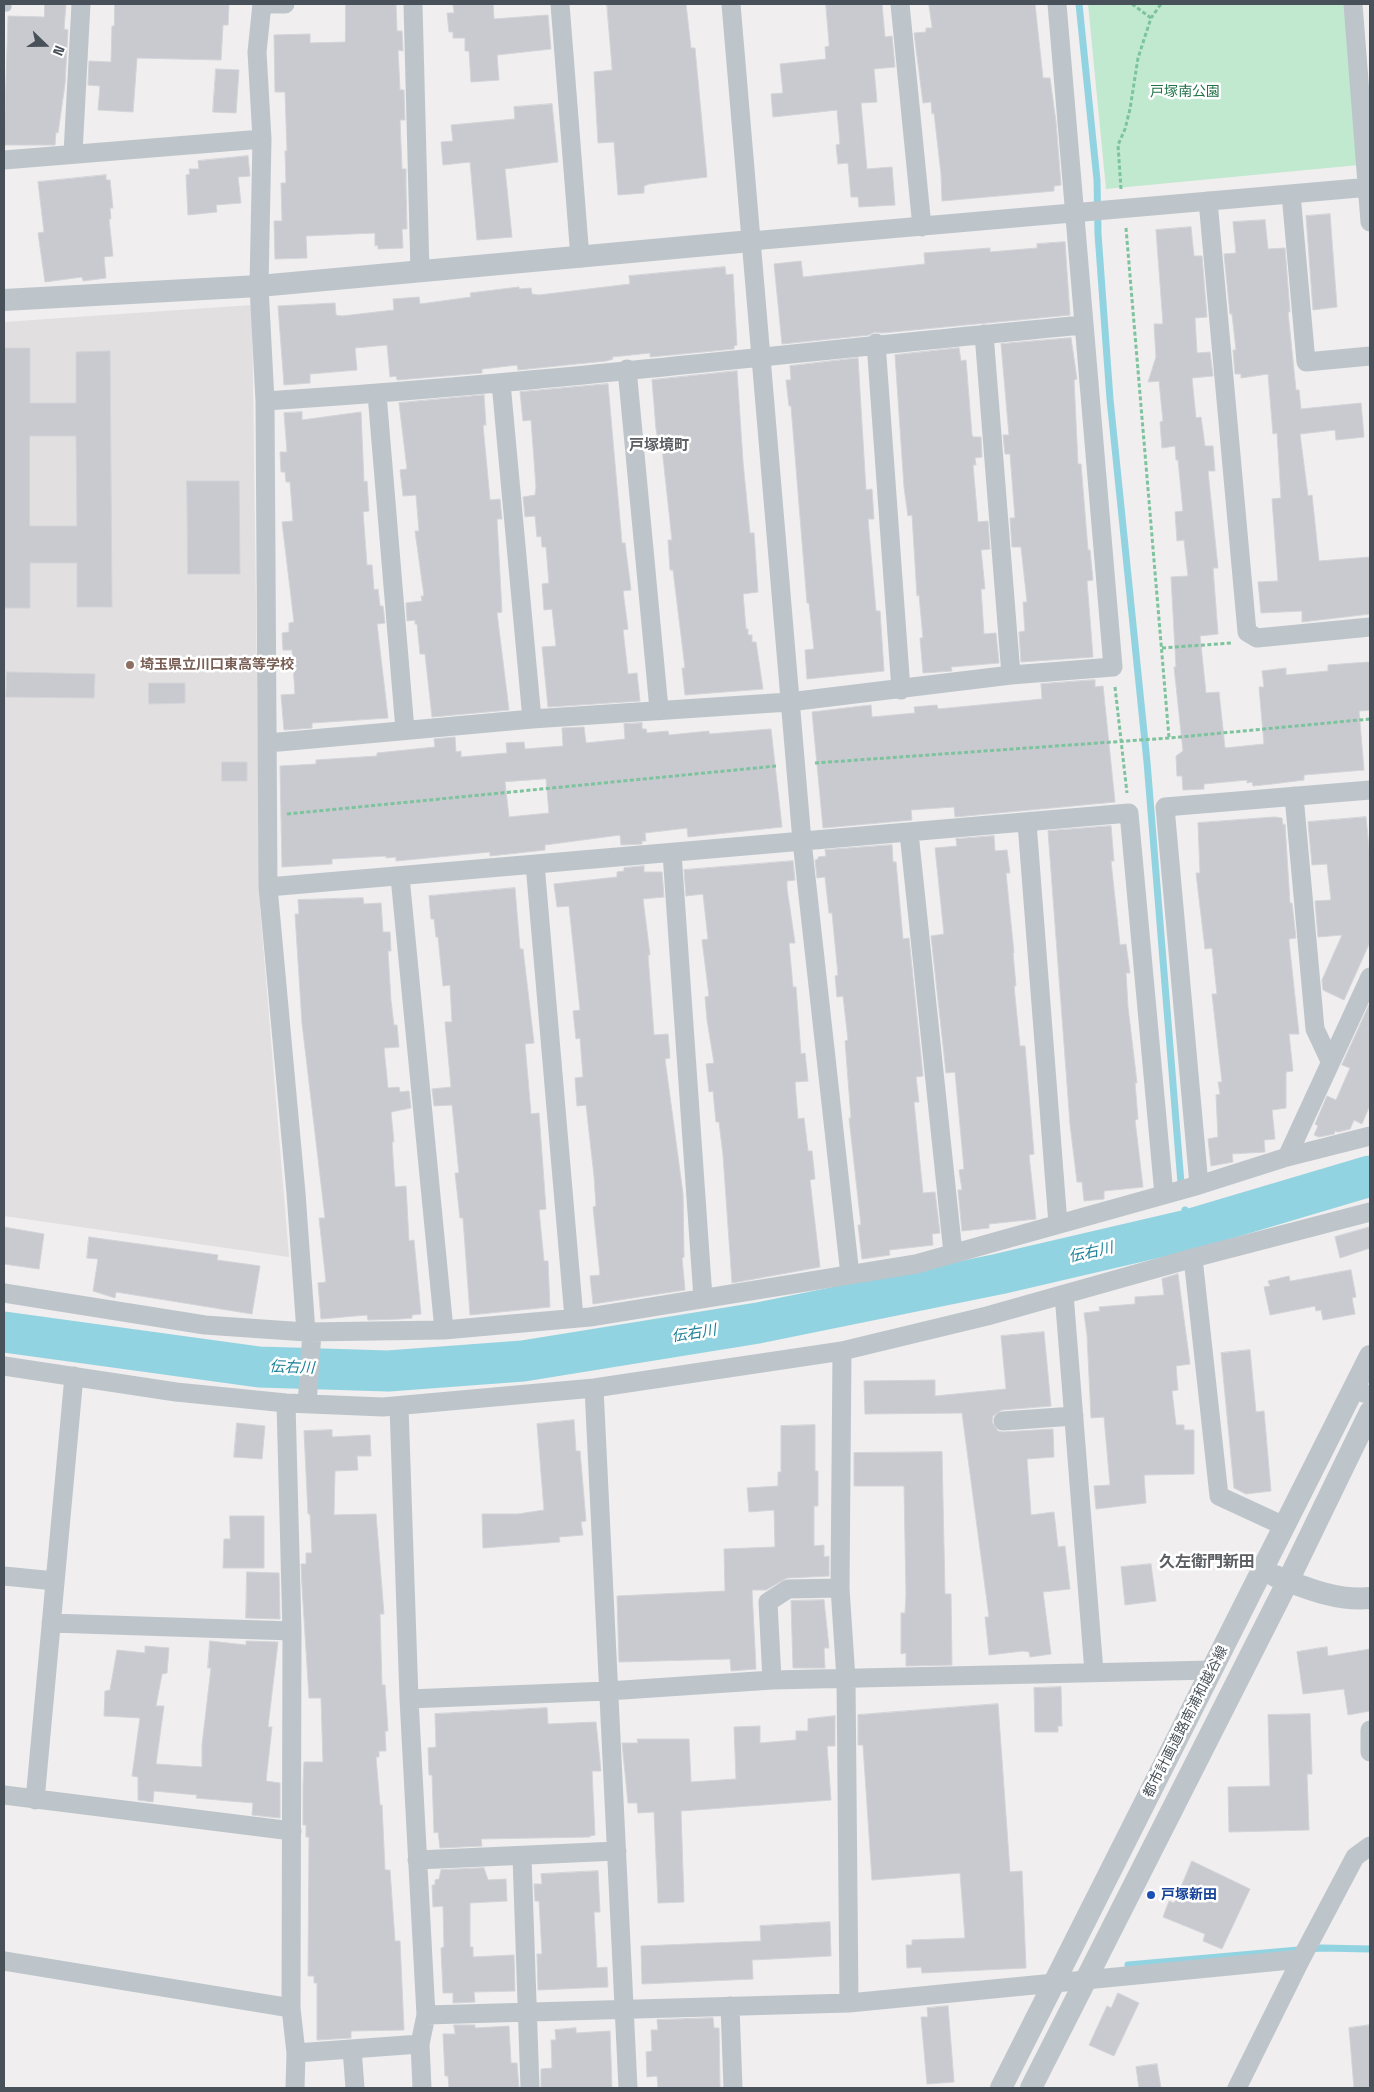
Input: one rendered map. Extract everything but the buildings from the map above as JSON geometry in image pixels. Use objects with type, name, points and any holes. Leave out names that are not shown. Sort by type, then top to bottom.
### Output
[{"type":"street","points":[[73,153],[81,4]]},
{"type":"street","points":[[285,4],[262,4],[257,52],[262,139],[259,286],[265,401],[268,887],[309,1332],[307,1404]]},
{"type":"street","points":[[413,4],[420,272]]},
{"type":"street","points":[[560,4],[580,258]]},
{"type":"street","points":[[731,4],[802,841],[850,1275]]},
{"type":"street","points":[[900,4],[922,227]]},
{"type":"street","points":[[268,743],[659,709],[790,702],[901,690],[1011,675],[1113,667],[1057,4]]},
{"type":"street","points":[[1353,4],[1369,187],[1370,222]]},
{"type":"street","points":[[4,160],[262,139]]},
{"type":"street","points":[[4,300],[259,286],[1369,187]]},
{"type":"street","points":[[1292,194],[1306,362],[1370,356]]},
{"type":"street","points":[[1208,201],[1247,632],[1258,638],[1370,628]]},
{"type":"street","points":[[265,401],[377,394],[501,383],[762,357],[876,343],[1084,325]]},
{"type":"street","points":[[984,334],[1011,675]]},
{"type":"street","points":[[876,343],[901,690]]},
{"type":"street","points":[[627,369],[659,709]]},
{"type":"street","points":[[501,383],[532,719]]},
{"type":"street","points":[[377,394],[405,730]]},
{"type":"street","points":[[1199,1185],[1165,807],[1370,790]]},
{"type":"street","points":[[1294,796],[1315,1029],[1330,1061]]},
{"type":"street","points":[[268,887],[1129,813],[1164,1195]]},
{"type":"street","points":[[1027,823],[1058,1224]]},
{"type":"street","points":[[908,833],[953,1253]]},
{"type":"street","points":[[672,853],[703,1298]]},
{"type":"street","points":[[535,864],[574,1318]]},
{"type":"street","points":[[400,877],[444,1330]]},
{"type":"street","points":[[1287,1157],[1370,977]]},
{"type":"street","points":[[4,1293],[205,1325],[309,1332],[444,1330],[574,1318],[916,1264],[1199,1185],[1287,1157],[1370,1136]]},
{"type":"street","points":[[4,1366],[176,1392],[307,1404],[399,1406],[594,1388],[842,1351],[987,1316],[1193,1258],[1370,1212]]},
{"type":"street","points":[[1193,1258],[1219,1496],[1284,1526]]},
{"type":"street","points":[[1064,1294],[1094,1672]]},
{"type":"street","points":[[842,1351],[840,1588],[846,1679],[849,2003]]},
{"type":"street","name":"都市計画道路南浦和越谷線","points":[[1001,2088],[1284,1526],[1362,1393],[1370,1356]]},
{"type":"street","points":[[34,1800],[74,1376]]},
{"type":"street","points":[[594,1388],[628,2088]]},
{"type":"street","points":[[286,1403],[292,1631],[291,2008],[296,2053],[295,2088]]},
{"type":"street","points":[[399,1406],[409,1699],[426,2015],[420,2044],[422,2088]]},
{"type":"street","name":"都市計画道路南浦和越谷線","points":[[1031,2088],[1288,1581],[1370,1412]]},
{"type":"street","points":[[1003,1420],[1074,1416]]},
{"type":"street","points":[[1262,1570],[1288,1581],[1335,1596],[1370,1598]]},
{"type":"street","points":[[4,1576],[55,1581]]},
{"type":"street","points":[[772,1680],[768,1602],[788,1589],[840,1588]]},
{"type":"street","points":[[51,1623],[292,1631]]},
{"type":"street","points":[[409,1699],[608,1692],[772,1680],[1212,1670]]},
{"type":"street","points":[[1370,1730],[1370,1752]]},
{"type":"street","points":[[4,1795],[292,1831]]},
{"type":"street","points":[[1237,2088],[1301,1960],[1356,1857],[1370,1846]]},
{"type":"street","points":[[417,1860],[617,1852]]},
{"type":"street","points":[[522,1857],[530,2088]]},
{"type":"street","points":[[426,2015],[849,2003],[1301,1960]]},
{"type":"street","points":[[4,1961],[291,2008]]},
{"type":"street","points":[[730,2006],[733,2088]]},
{"type":"street","points":[[296,2053],[420,2044]]},
{"type":"street","points":[[352,2049],[355,2088]]},
{"type":"lane","points":[[4,7],[7,7],[7,4]]},
{"type":"path","points":[[1132,4],[1151,18]]},
{"type":"path","points":[[1160,4],[1151,18],[1135,72],[1125,129],[1118,145],[1118,166],[1124,208],[1169,738]]},
{"type":"path","points":[[1162,648],[1246,641],[1254,636]]},
{"type":"path","points":[[1113,667],[1129,813]]},
{"type":"shaded area","name":"埼玉県立川口東高等学校","points":[[252,305],[260,908],[289,1257],[4,1216],[4,322]]},
{"type":"green space","name":"戸塚南公園","points":[[1088,4],[1344,4],[1359,165],[1106,189]]},
{"type":"waterway","points":[[1079,4],[1097,180],[1098,234],[1110,399],[1147,762],[1181,1183]]},
{"type":"waterway","name":"伝右川","points":[[4,1332],[259,1367],[388,1371],[523,1361],[758,1323],[999,1274],[1188,1230],[1370,1176]]},
{"type":"waterway","points":[[1185,1210],[1188,1230]]},
{"type":"waterway","points":[[1128,1965],[1321,1948],[1370,1949]]},
{"type":"place","name":"埼玉県立川口東高等学校","points":[[130,665]]},
{"type":"place","name":"戸塚新田","points":[[1151,1895]]},
{"type":"district","name":"戸塚境町","points":[[659,446]]},
{"type":"district","name":"久左衛門新田","points":[[1207,1563]]}]
